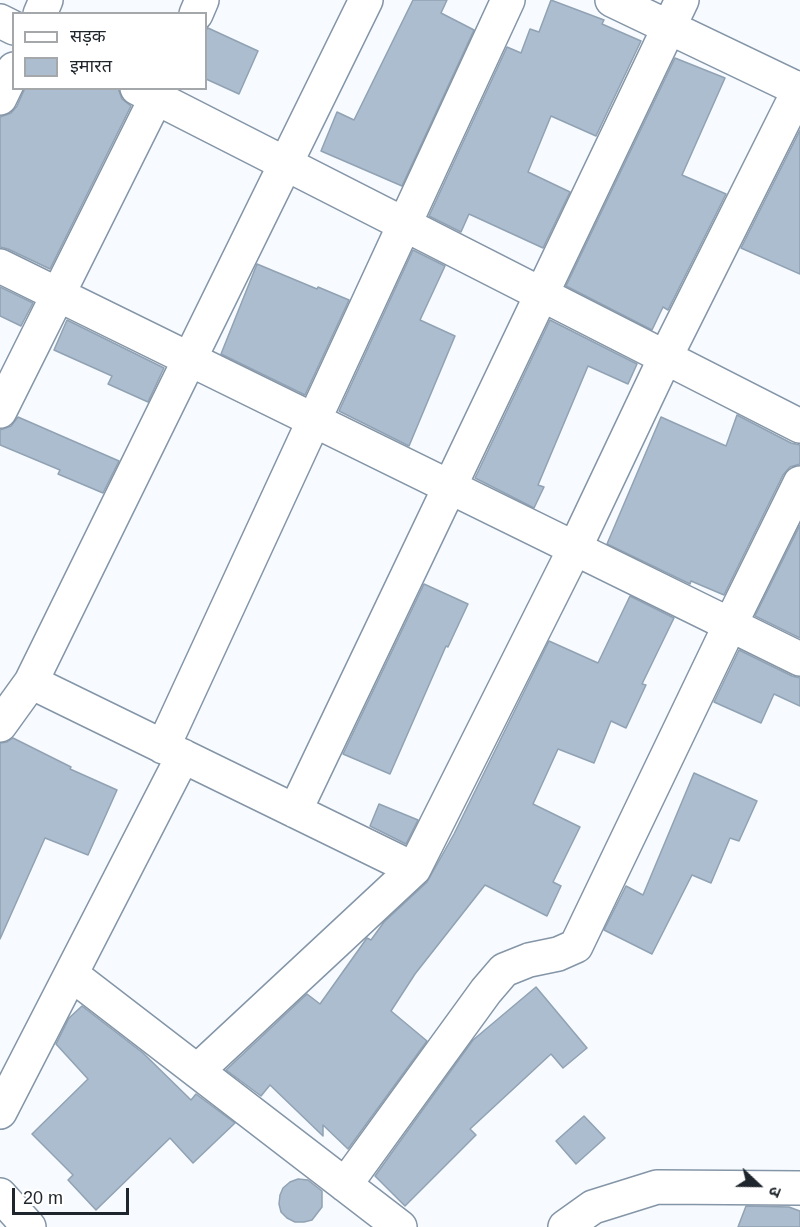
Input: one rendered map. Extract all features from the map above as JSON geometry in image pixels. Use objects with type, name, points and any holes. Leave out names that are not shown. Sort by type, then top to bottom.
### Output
[{"type":"street","points":[[0,725],[31,682],[366,0]]},
{"type":"street","points":[[0,1112],[71,974],[173,751],[314,420],[508,0]]},
{"type":"street","points":[[197,1071],[414,869],[800,89],[676,14],[612,0]]},
{"type":"street","points":[[295,811],[676,14]]},
{"type":"street","points":[[0,98],[12,73]]},
{"type":"street","points":[[0,411],[152,92],[285,165],[800,426]]},
{"type":"street","points":[[0,266],[800,659]]},
{"type":"street","points":[[345,1185],[486,991],[504,970],[529,960],[558,954],[576,946],[800,483]]},
{"type":"street","points":[[31,682],[414,869]]},
{"type":"street","points":[[71,974],[400,1227]]},
{"type":"street","points":[[565,1227],[599,1217],[657,1187],[800,1188]]},
{"type":"street","points":[[0,1195],[29,1227]]},
{"type":"building","points":[[413,0],[447,0],[441,13],[474,30],[402,186],[321,151],[337,112],[354,120]]},
{"type":"building","points":[[551,0],[604,20],[602,24],[641,41],[596,136],[551,116],[528,172],[570,192],[543,248],[469,214],[461,232],[429,216],[507,47],[521,53],[530,29],[539,32]]},
{"type":"building","points":[[207,29],[258,51],[239,94],[207,79]]},
{"type":"building","points":[[675,58],[725,78],[682,175],[726,194],[668,310],[663,307],[652,330],[566,286]]},
{"type":"building","points":[[24,90],[119,90],[122,99],[131,106],[50,269],[0,247],[0,117],[11,113]]},
{"type":"building","points":[[800,130],[800,274],[741,248]]},
{"type":"building","points":[[413,250],[445,266],[420,320],[455,336],[409,446],[339,411]]},
{"type":"building","points":[[257,264],[349,300],[305,395],[221,354]]},
{"type":"building","points":[[0,287],[33,303],[21,326],[0,316]]},
{"type":"building","points":[[67,320],[164,368],[148,402],[108,384],[112,376],[54,350]]},
{"type":"building","points":[[550,320],[637,364],[628,384],[588,366],[538,485],[544,487],[534,508],[475,478]]},
{"type":"building","points":[[737,415],[791,443],[800,445],[800,464],[790,467],[783,475],[724,595],[691,581],[690,584],[607,544],[661,417],[726,446]]},
{"type":"building","points":[[18,417],[119,461],[103,493],[58,474],[60,470],[0,445],[0,430],[11,426]]},
{"type":"building","points":[[800,525],[800,638],[755,616]]},
{"type":"building","points":[[424,584],[468,604],[448,647],[446,646],[390,774],[343,754]]},
{"type":"building","points":[[630,596],[674,618],[642,684],[646,685],[626,728],[611,721],[594,763],[558,749],[533,804],[580,827],[553,882],[561,886],[547,916],[485,885],[415,974],[391,1011],[427,1041],[348,1149],[323,1125],[323,1136],[270,1085],[261,1096],[226,1070],[307,994],[320,1004],[367,938],[371,940],[384,922],[427,882],[454,834],[549,641],[598,663]]},
{"type":"building","points":[[739,650],[800,678],[800,706],[774,694],[761,723],[714,702]]},
{"type":"building","points":[[13,738],[71,767],[70,769],[117,790],[88,855],[45,838],[0,939],[0,743]]},
{"type":"building","points":[[694,773],[757,801],[739,841],[730,838],[711,883],[692,875],[652,954],[604,930],[626,886],[643,895]]},
{"type":"building","points":[[379,804],[418,820],[406,844],[370,826]]},
{"type":"building","points":[[536,987],[587,1048],[563,1068],[551,1054],[470,1129],[476,1135],[405,1206],[375,1176],[473,1040]]},
{"type":"building","points":[[82,1006],[143,1053],[191,1100],[196,1094],[235,1123],[193,1163],[170,1138],[96,1210],[68,1180],[73,1175],[32,1134],[88,1079],[56,1044],[69,1018]]},
{"type":"building","points":[[584,1116],[605,1138],[576,1164],[556,1141]]},
{"type":"building","points":[[298,1179],[308,1180],[322,1191],[322,1207],[312,1220],[304,1222],[295,1222],[287,1218],[281,1212],[279,1204],[283,1188]]},
{"type":"building","points":[[746,1206],[789,1207],[800,1211],[800,1227],[738,1227]]}]
